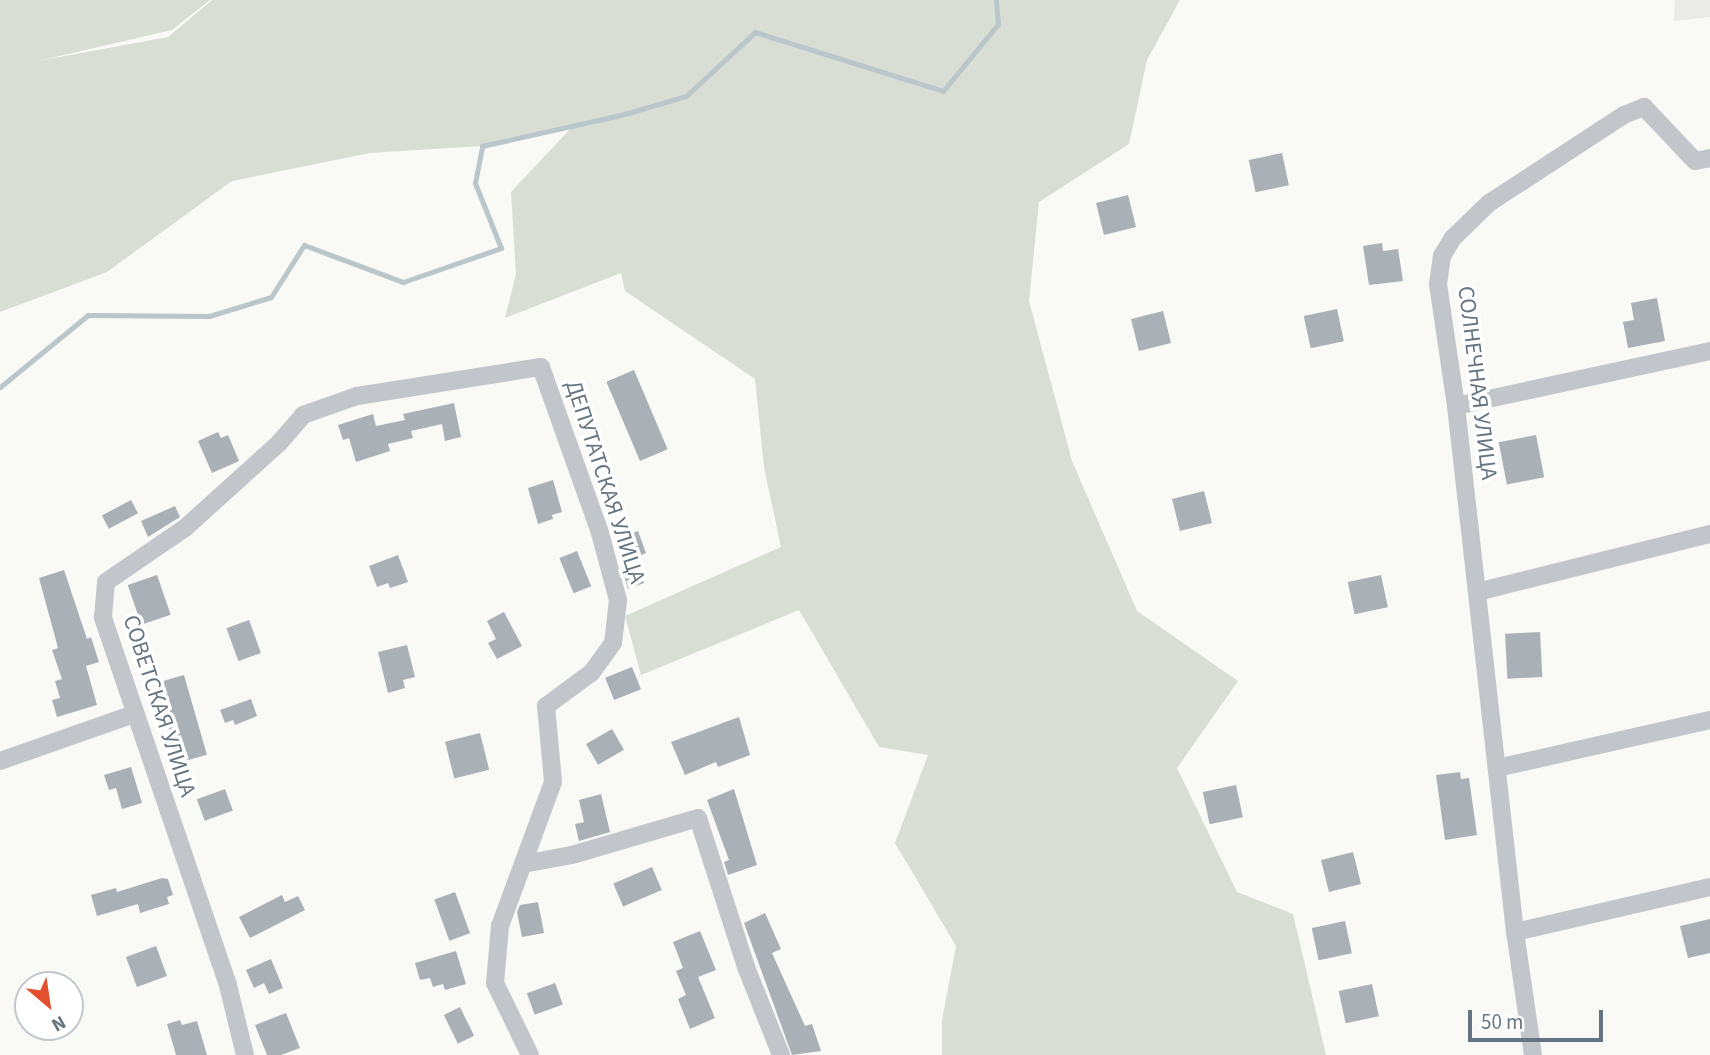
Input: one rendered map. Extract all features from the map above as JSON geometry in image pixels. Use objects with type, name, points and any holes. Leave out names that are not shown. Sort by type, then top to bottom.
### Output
[{"type":"street","name":"СОЛНЕЧНАЯ УЛИЦА","points":[[1515,932],[1457,407],[1438,284],[1442,256],[1453,238],[1489,203],[1624,115],[1644,107],[1703,160]]},
{"type":"street","points":[[1457,407],[1710,351]]},
{"type":"street","name":"ДЕПУТАТСКАЯ УЛИЦА","points":[[279,443],[303,415],[357,396],[541,367],[600,533],[618,600],[612,643],[606,653],[592,673],[546,706],[553,782],[500,926],[495,983],[530,1055]]},
{"type":"street","name":"СОВЕТСКАЯ УЛИЦА","points":[[245,1055],[228,985],[103,617],[107,582],[185,528],[279,443]]},
{"type":"street","points":[[1477,592],[1710,534]]},
{"type":"street","points":[[0,761],[134,714]]},
{"type":"street","points":[[1497,768],[1710,720]]},
{"type":"street","points":[[523,864],[572,855],[698,818],[741,955],[781,1055]]},
{"type":"street","points":[[1533,1055],[1515,932],[1710,887]]},
{"type":"shaded area","points":[[0,0],[210,0],[172,30],[38,61],[168,37],[212,0],[1180,0],[1147,60],[1129,144],[1039,202],[1029,301],[1072,461],[1137,611],[1238,681],[1177,768],[1237,892],[1293,914],[1326,1055],[942,1055],[942,1020],[956,946],[895,843],[928,755],[879,747],[799,610],[641,675],[625,616],[781,547],[764,467],[755,379],[625,291],[621,273],[505,318],[516,274],[511,192],[573,126],[482,146],[370,153],[232,181],[107,272],[0,312]]},
{"type":"shaded area","points":[[1675,0],[1710,0],[1710,17],[1674,21]]},
{"type":"building","points":[[1282,153],[1289,185],[1256,192],[1249,160]]},
{"type":"building","points":[[1128,195],[1136,227],[1104,235],[1096,203]]},
{"type":"building","points":[[1382,243],[1383,251],[1398,249],[1403,281],[1369,285],[1363,246]]},
{"type":"building","points":[[1657,298],[1665,341],[1628,348],[1623,322],[1634,320],[1631,303]]},
{"type":"building","points":[[1337,309],[1344,341],[1311,348],[1304,316]]},
{"type":"building","points":[[1163,311],[1171,343],[1139,351],[1131,319]]},
{"type":"building","points":[[634,370],[668,449],[640,461],[606,382]]},
{"type":"building","points":[[454,403],[461,437],[445,441],[442,424],[411,431],[413,438],[388,444],[390,451],[356,462],[349,438],[343,440],[338,425],[373,414],[376,426],[405,420],[403,414]]},
{"type":"building","points":[[218,432],[221,438],[228,435],[239,461],[212,473],[198,441]]},
{"type":"building","points":[[1536,435],[1544,477],[1507,484],[1499,442]]},
{"type":"building","points":[[553,480],[562,512],[552,515],[553,519],[538,524],[528,488]]},
{"type":"building","points":[[1204,491],[1212,523],[1180,531],[1172,499]]},
{"type":"building","points":[[131,500],[138,513],[109,529],[102,515]]},
{"type":"building","points":[[175,506],[180,517],[148,537],[141,521]]},
{"type":"building","points":[[638,531],[646,553],[634,558],[644,583],[628,589],[614,540]]},
{"type":"building","points":[[577,551],[591,586],[574,593],[559,558]]},
{"type":"building","points":[[398,555],[408,582],[390,588],[388,583],[377,587],[369,566]]},
{"type":"building","points":[[64,570],[87,639],[91,637],[99,662],[86,666],[97,705],[57,717],[52,700],[60,698],[55,681],[62,679],[52,650],[58,648],[39,578]]},
{"type":"building","points":[[157,575],[171,615],[141,625],[128,585]]},
{"type":"building","points":[[1381,575],[1388,607],[1355,614],[1348,582]]},
{"type":"building","points":[[504,612],[522,646],[497,659],[488,643],[496,639],[487,621]]},
{"type":"building","points":[[249,620],[261,653],[238,661],[226,628]]},
{"type":"building","points":[[1540,632],[1542,677],[1507,679],[1505,634]]},
{"type":"building","points":[[407,645],[415,677],[403,680],[405,688],[388,693],[378,652]]},
{"type":"building","points":[[632,667],[641,689],[614,700],[605,678]]},
{"type":"building","points":[[184,675],[207,755],[179,763],[156,683]]},
{"type":"building","points":[[251,699],[257,716],[235,725],[233,720],[225,723],[220,710]]},
{"type":"building","points":[[739,717],[750,755],[718,767],[716,762],[685,775],[671,742]]},
{"type":"building","points":[[612,729],[624,750],[598,765],[586,744]]},
{"type":"building","points":[[480,733],[489,770],[454,779],[445,742]]},
{"type":"building","points":[[131,767],[142,803],[122,809],[116,788],[109,790],[104,775]]},
{"type":"building","points":[[1460,772],[1461,779],[1469,778],[1477,835],[1445,840],[1436,775]]},
{"type":"building","points":[[1236,785],[1243,817],[1210,824],[1203,792]]},
{"type":"building","points":[[225,789],[233,811],[205,821],[197,799]]},
{"type":"building","points":[[734,789],[757,865],[728,875],[724,862],[729,860],[707,800]]},
{"type":"building","points":[[601,794],[610,832],[579,841],[575,824],[584,822],[579,800]]},
{"type":"building","points":[[1353,852],[1361,884],[1329,892],[1321,860]]},
{"type":"building","points":[[652,867],[662,890],[623,906],[613,883]]},
{"type":"building","points":[[162,878],[168,879],[173,895],[167,897],[169,904],[140,913],[138,904],[97,916],[91,895],[116,888],[117,892]]},
{"type":"building","points":[[455,892],[470,933],[449,941],[434,900]]},
{"type":"building","points":[[282,895],[285,902],[298,896],[305,910],[250,938],[239,917]]},
{"type":"building","points":[[538,902],[544,933],[522,937],[517,912],[520,905]]},
{"type":"building","points":[[765,913],[781,949],[772,953],[805,1026],[812,1024],[821,1051],[792,1055],[744,923]]},
{"type":"building","points":[[1710,919],[1710,953],[1688,958],[1680,926]]},
{"type":"building","points":[[1345,921],[1352,953],[1319,960],[1312,928]]},
{"type":"building","points":[[700,931],[716,970],[698,977],[715,1018],[690,1029],[678,999],[686,995],[676,971],[683,968],[673,942]]},
{"type":"building","points":[[156,946],[167,976],[137,987],[126,957]]},
{"type":"building","points":[[456,951],[466,984],[445,990],[443,984],[433,987],[430,978],[420,980],[415,963]]},
{"type":"building","points":[[271,959],[283,988],[269,994],[264,983],[254,988],[246,970]]},
{"type":"building","points":[[555,983],[563,1005],[535,1015],[527,993]]},
{"type":"building","points":[[1372,984],[1379,1016],[1346,1023],[1339,991]]},
{"type":"building","points":[[460,1007],[474,1036],[458,1044],[444,1015]]},
{"type":"building","points":[[286,1013],[300,1048],[281,1055],[267,1055],[255,1025]]},
{"type":"building","points":[[180,1020],[182,1025],[197,1021],[207,1055],[176,1055],[167,1024]]},
{"type":"waterway","points":[[0,387],[88,315],[209,316],[271,297],[304,245],[403,282],[501,248],[475,183],[482,146],[621,115],[686,96],[755,32],[943,91],[998,24],[996,0]]}]
